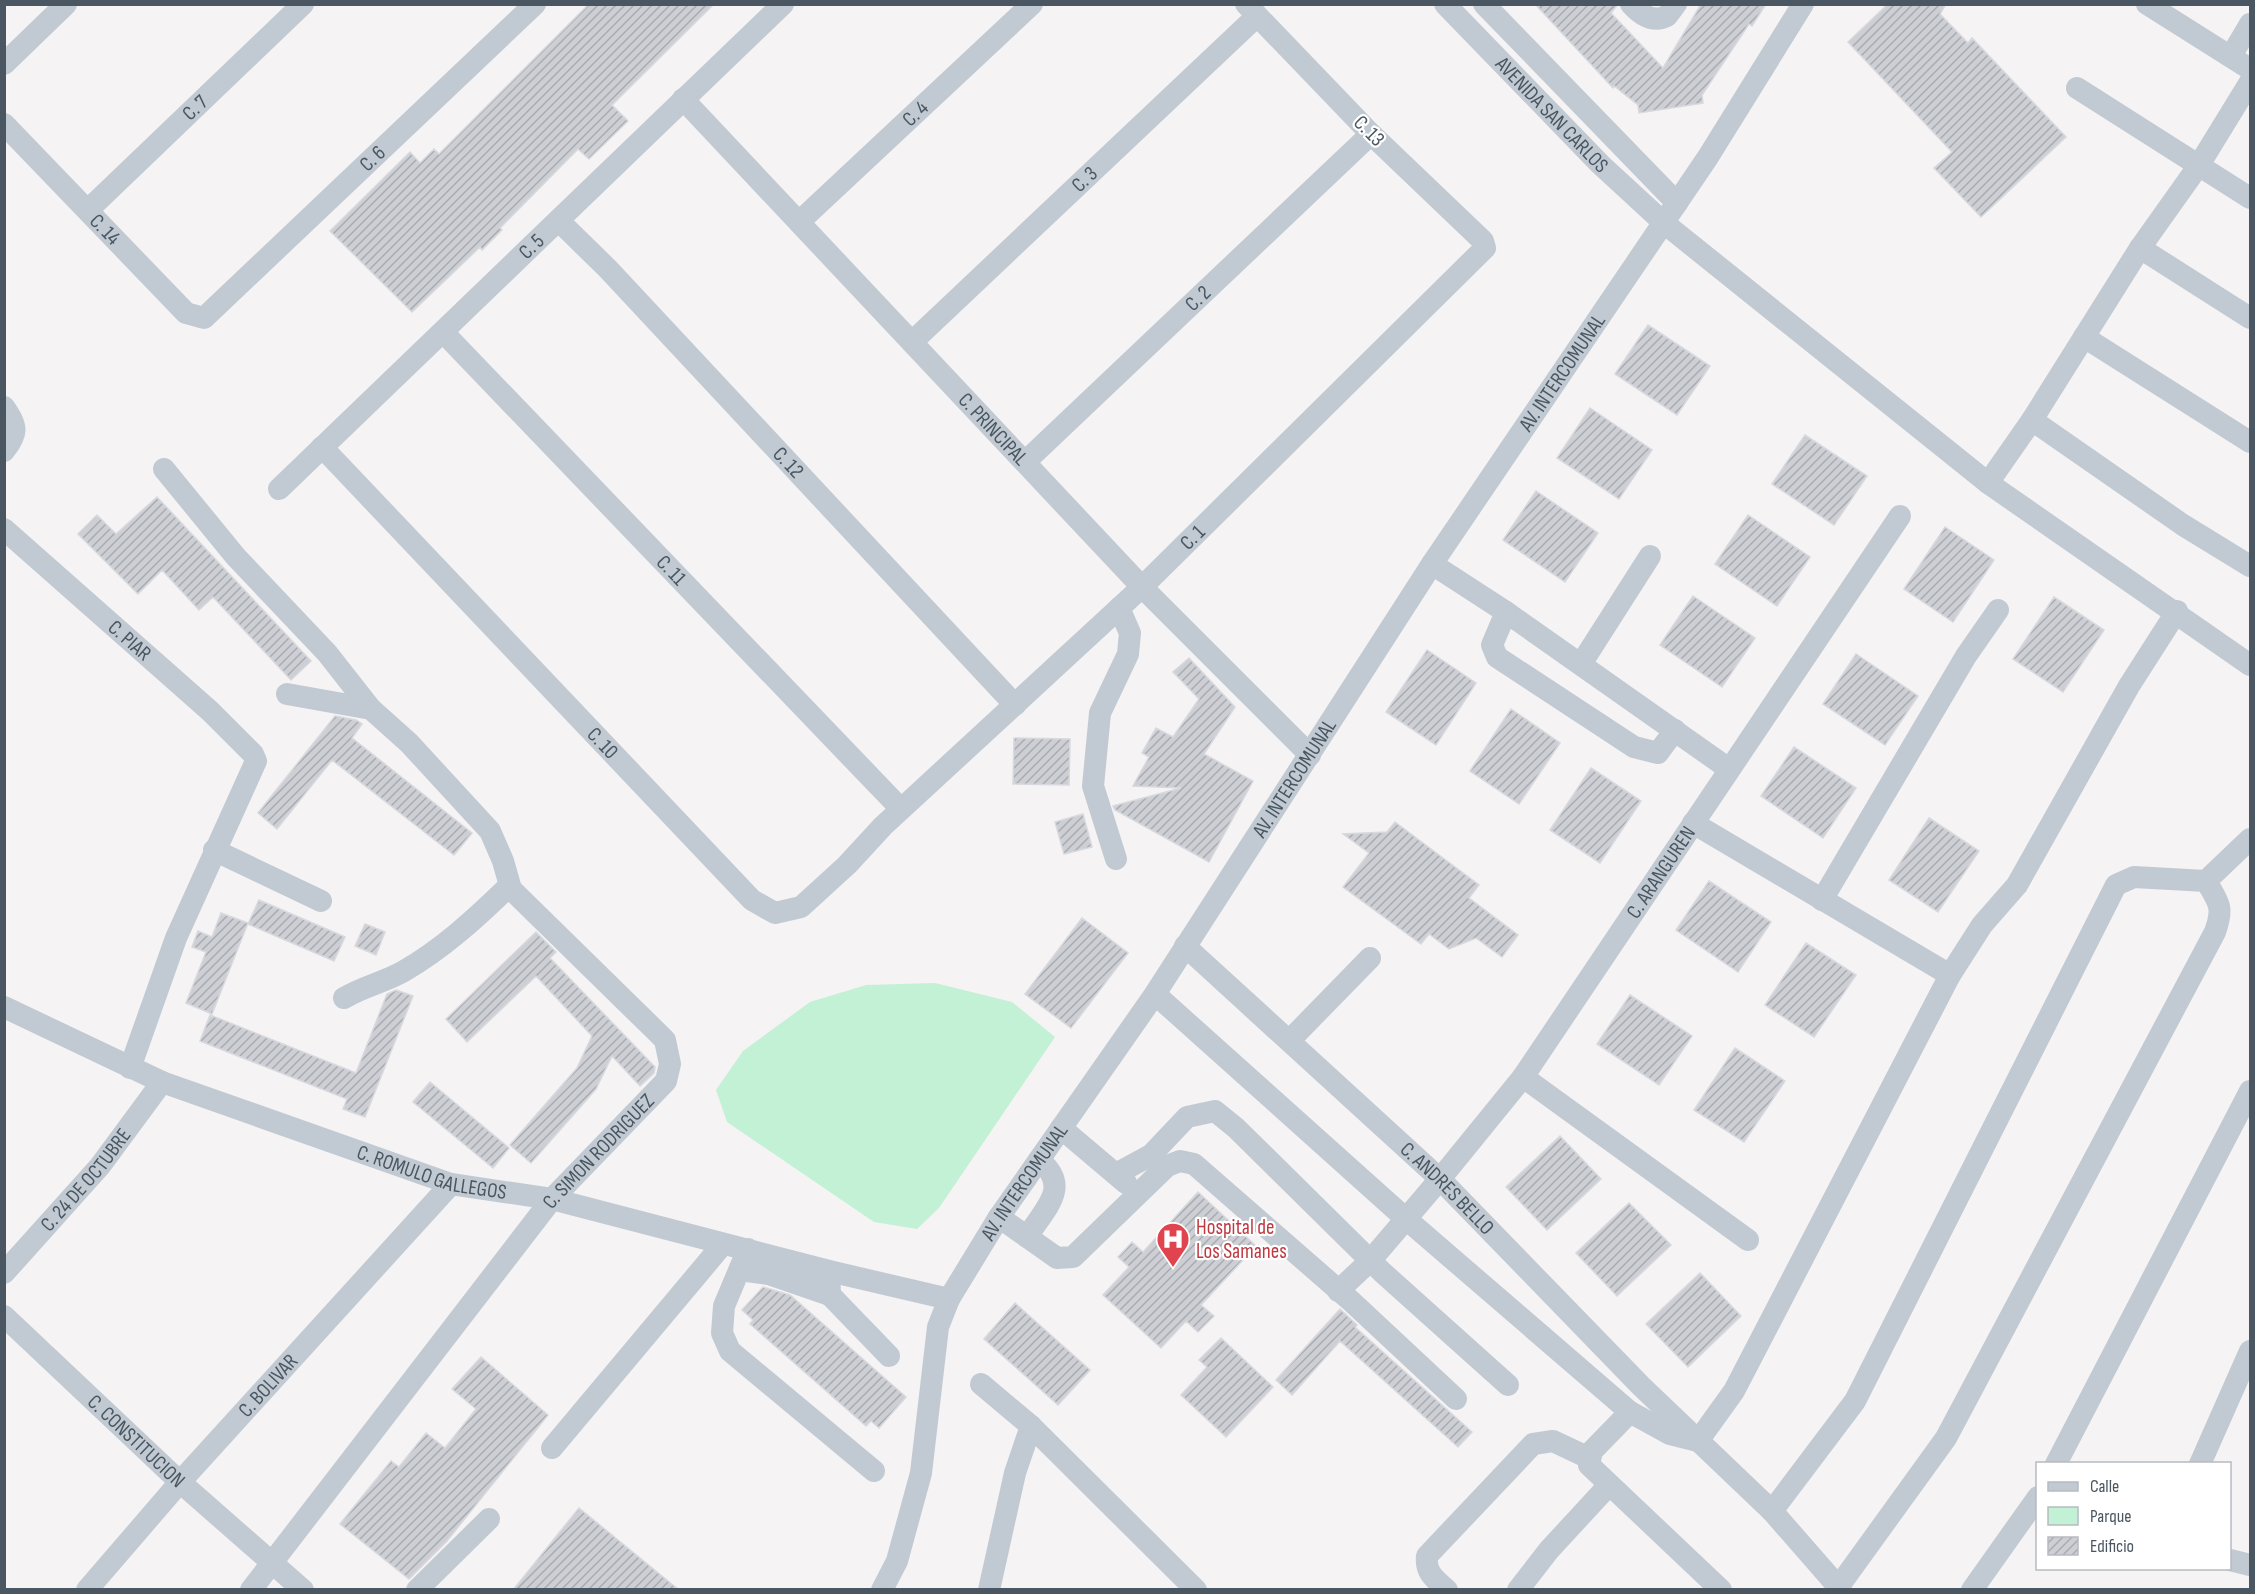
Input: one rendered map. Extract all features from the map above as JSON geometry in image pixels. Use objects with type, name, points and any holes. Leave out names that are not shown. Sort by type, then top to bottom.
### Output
[{"type":"street","points":[[4,64],[66,4]]},
{"type":"street","name":"C. 7","points":[[88,210],[303,4]]},
{"type":"street","name":"C. 6","points":[[211,314],[535,4]]},
{"type":"street","name":"C. 5","points":[[279,489],[783,4]]},
{"type":"street","name":"C. 4","points":[[799,222],[1032,4]]},
{"type":"street","name":"AVENIDA SAN CARLOS","points":[[1445,4],[1600,164],[1664,223],[1988,483],[2097,561],[2177,612],[2250,665]]},
{"type":"street","name":"AVENIDA SAN CARLOS","points":[[1484,4],[1677,203]]},
{"type":"street","points":[[1631,4],[1643,16],[1652,19],[1667,16],[1676,4]]},
{"type":"street","name":"AV. INTERCOMUNAL","points":[[882,1590],[897,1561],[921,1473],[938,1327],[949,1299],[999,1217],[1155,994],[1432,564],[1664,223],[1803,4]]},
{"type":"street","points":[[2147,4],[2250,69]]},
{"type":"street","name":"C. 13","points":[[1252,10],[1371,134],[1483,241],[1485,248],[1478,257]]},
{"type":"street","name":"C. 3","points":[[912,342],[1252,10]]},
{"type":"street","points":[[2231,56],[2250,24]]},
{"type":"street","points":[[1988,483],[2032,420],[2140,248],[2199,165],[2250,82]]},
{"type":"street","points":[[2077,88],[2250,198]]},
{"type":"street","name":"C. PRINCIPAL","points":[[683,99],[1142,587],[1310,755]]},
{"type":"street","name":"C. 14","points":[[4,124],[186,313],[199,318],[211,314]]},
{"type":"street","name":"C. 2","points":[[1025,462],[1371,134]]},
{"type":"street","name":"C. 12","points":[[559,221],[608,269],[1015,705]]},
{"type":"street","points":[[2140,248],[2250,318]]},
{"type":"street","name":"C. 1","points":[[901,809],[1142,587],[1478,257]]},
{"type":"street","name":"C. 11","points":[[443,332],[901,809]]},
{"type":"street","points":[[2084,337],[2250,442]]},
{"type":"street","points":[[4,407],[16,424],[9,446]]},
{"type":"street","points":[[2032,420],[2183,525],[2250,566]]},
{"type":"street","name":"C. 10","points":[[322,447],[752,900],[775,913],[801,907],[847,865],[901,809]]},
{"type":"street","points":[[164,469],[236,557],[327,653],[371,710],[409,743],[490,831],[503,861],[511,889],[506,889],[468,926],[428,956],[401,973],[364,986],[344,998]]},
{"type":"street","name":"C. ARANGUREN","points":[[1338,1291],[1370,1261],[1523,1077],[1900,516]]},
{"type":"street","name":"C. PIAR","points":[[4,529],[210,711],[253,754],[256,761],[214,850]]},
{"type":"street","points":[[1581,664],[1650,556]]},
{"type":"street","points":[[1432,564],[1581,664],[1729,770]]},
{"type":"street","points":[[1116,859],[1093,786],[1100,713],[1128,654],[1130,633],[1119,608]]},
{"type":"street","points":[[1822,900],[1966,656],[1998,610]]},
{"type":"street","points":[[1506,612],[1492,645],[1497,657],[1634,747],[1658,753],[1675,730]]},
{"type":"street","points":[[1698,1441],[1734,1390],[1808,1254],[1950,975],[1982,925],[2017,885],[2129,686],[2177,612]]},
{"type":"street","points":[[287,694],[371,710]]},
{"type":"street","points":[[1693,823],[1950,975]]},
{"type":"street","points":[[1772,1511],[1855,1401],[2116,885],[2134,877],[2206,881],[2250,839]]},
{"type":"street","points":[[130,1068],[176,938],[214,850],[321,901]]},
{"type":"street","points":[[1840,1588],[1946,1438],[2215,932],[2221,915],[2219,904],[2206,881]]},
{"type":"street","name":"C. SIMON RODRIGUEZ","points":[[251,1590],[552,1199],[666,1081],[670,1064],[664,1040],[511,889]]},
{"type":"street","name":"C. ANDRES BELLO","points":[[1185,946],[1440,1179],[1641,1386],[1772,1511],[1840,1588]]},
{"type":"street","points":[[1290,1040],[1370,958]]},
{"type":"street","name":"C. ANDRES BELLO","points":[[1155,994],[1405,1218],[1630,1412],[1670,1434],[1698,1441]]},
{"type":"street","name":"C. ROMULO GALLEGOS","points":[[4,1007],[162,1082],[451,1184],[552,1199],[829,1271],[949,1299]]},
{"type":"street","points":[[1523,1077],[1748,1240]]},
{"type":"street","name":"C. 24 DE OCTUBRE","points":[[4,1273],[100,1166],[162,1082]]},
{"type":"street","points":[[2057,1462],[2250,1091]]},
{"type":"street","points":[[1116,1174],[1151,1155],[1188,1117],[1215,1111],[1236,1128],[1370,1261],[1508,1385]]},
{"type":"street","points":[[1061,1128],[1136,1193]]},
{"type":"street","points":[[1027,1237],[1056,1188],[1055,1175],[1039,1160]]},
{"type":"street","points":[[999,1217],[1057,1258],[1066,1259],[1073,1257],[1136,1193],[1173,1163],[1194,1164],[1456,1399]]},
{"type":"street","name":"C. BOLIVAR","points":[[87,1590],[180,1482],[451,1184]]},
{"type":"street","points":[[552,1448],[723,1244]]},
{"type":"street","points":[[748,1249],[724,1306],[722,1333],[730,1351],[874,1471]]},
{"type":"street","points":[[740,1270],[769,1274],[830,1295],[889,1356]]},
{"type":"street","points":[[829,1271],[830,1295]]},
{"type":"street","name":"C. CONSTITUCION","points":[[4,1316],[180,1482],[303,1590]]},
{"type":"street","points":[[2201,1462],[2250,1351]]},
{"type":"street","points":[[981,1384],[1031,1426],[1196,1590]]},
{"type":"street","points":[[1630,1412],[1589,1458],[1589,1465],[1721,1590]]},
{"type":"street","points":[[989,1590],[1016,1473],[1031,1426]]},
{"type":"street","points":[[1447,1590],[1431,1576],[1426,1566],[1427,1556],[1533,1444],[1553,1441],[1589,1458]]},
{"type":"street","points":[[1518,1590],[1549,1550],[1609,1485]]},
{"type":"street","points":[[1980,1588],[2036,1499]]},
{"type":"street","points":[[417,1590],[489,1519]]},
{"type":"street","points":[[2231,1560],[2250,1565]]},
{"type":"green space","points":[[935,983],[1012,1002],[1055,1037],[939,1208],[917,1229],[874,1222],[727,1122],[716,1090],[743,1051],[810,1002],[866,985]]},
{"type":"building","points":[[589,4],[714,4],[612,105],[628,121],[589,159],[578,149],[500,228],[502,230],[482,250],[480,247],[412,312],[330,231],[410,152],[420,163],[434,149],[439,154]]},
{"type":"building","points":[[1535,4],[1618,4],[1611,13],[1663,68],[1701,4],[1766,4],[1752,26],[1749,24],[1702,95],[1703,103],[1639,113],[1638,105],[1614,86],[1613,88]]},
{"type":"building","points":[[1888,4],[1946,4],[1940,14],[1968,43],[1972,38],[2066,137],[1981,217],[1934,168],[1952,152],[1848,42]]},
{"type":"building","points":[[1648,325],[1710,366],[1677,415],[1615,374]]},
{"type":"building","points":[[1590,408],[1652,450],[1619,499],[1557,458]]},
{"type":"building","points":[[1805,435],[1867,476],[1834,525],[1772,484]]},
{"type":"building","points":[[1536,491],[1598,533],[1565,582],[1503,540]]},
{"type":"building","points":[[157,497],[311,661],[291,680],[213,597],[199,610],[162,570],[138,594],[78,534],[97,515],[116,534]]},
{"type":"building","points":[[1748,515],[1810,557],[1777,606],[1715,564]]},
{"type":"building","points":[[1945,527],[1994,560],[1953,622],[1904,589]]},
{"type":"building","points":[[1693,596],[1755,638],[1722,687],[1660,645]]},
{"type":"building","points":[[2054,597],[2104,630],[2063,692],[2013,659]]},
{"type":"building","points":[[1427,650],[1476,683],[1436,745],[1386,712]]},
{"type":"building","points":[[1856,654],[1918,696],[1885,745],[1823,704]]},
{"type":"building","points":[[1189,658],[1235,707],[1204,754],[1253,781],[1209,862],[1115,810],[1113,806],[1181,788],[1133,786],[1149,757],[1142,753],[1156,728],[1173,737],[1199,699],[1173,672]]},
{"type":"building","points":[[1511,709],[1560,743],[1519,804],[1470,771]]},
{"type":"building","points":[[335,716],[356,720],[362,724],[352,738],[472,833],[454,855],[332,760],[277,829],[258,813]]},
{"type":"building","points":[[1014,738],[1070,739],[1069,785],[1013,784]]},
{"type":"building","points":[[1794,747],[1856,788],[1823,838],[1761,796]]},
{"type":"building","points":[[1591,768],[1641,801],[1600,863],[1550,830]]},
{"type":"building","points":[[1083,814],[1092,847],[1064,854],[1055,822]]},
{"type":"building","points":[[1929,818],[1979,851],[1938,912],[1889,880]]},
{"type":"building","points":[[1395,822],[1479,885],[1469,898],[1518,935],[1502,957],[1476,938],[1449,949],[1429,934],[1421,944],[1343,887],[1369,853],[1343,834],[1387,832]]},
{"type":"building","points":[[1709,881],[1771,922],[1738,972],[1676,930]]},
{"type":"building","points":[[259,900],[345,937],[334,961],[248,924]]},
{"type":"building","points":[[221,913],[248,923],[212,1014],[186,1003],[206,952],[192,947],[198,931],[212,937]]},
{"type":"building","points":[[1082,918],[1128,953],[1071,1028],[1025,994]]},
{"type":"building","points":[[365,924],[385,932],[376,955],[355,946]]},
{"type":"building","points":[[536,932],[556,952],[550,958],[655,1067],[654,1073],[640,1086],[612,1056],[596,1089],[531,1163],[510,1145],[577,1068],[592,1036],[536,976],[467,1042],[446,1019]]},
{"type":"building","points":[[1806,943],[1856,975],[1814,1037],[1765,1005]]},
{"type":"building","points":[[396,990],[413,996],[365,1117],[343,1109],[347,1099],[200,1041],[210,1015],[356,1073],[387,994]]},
{"type":"building","points":[[1630,995],[1692,1036],[1659,1085],[1597,1044]]},
{"type":"building","points":[[1735,1048],[1785,1081],[1744,1142],[1694,1110]]},
{"type":"building","points":[[430,1082],[509,1148],[493,1168],[413,1102]]},
{"type":"building","points":[[1560,1136],[1601,1179],[1547,1230],[1506,1187]]},
{"type":"building","points":[[1198,1192],[1256,1246],[1201,1305],[1214,1316],[1198,1332],[1186,1321],[1161,1348],[1103,1295],[1129,1267],[1118,1257],[1132,1242],[1143,1252]]},
{"type":"building","points":[[1629,1203],[1671,1245],[1617,1296],[1576,1253]]},
{"type":"building","points":[[1700,1273],[1741,1316],[1688,1367],[1646,1324]]},
{"type":"building","points":[[763,1287],[790,1295],[906,1397],[879,1428],[871,1421],[866,1426],[750,1324],[753,1320],[742,1310]]},
{"type":"building","points":[[1015,1303],[1090,1370],[1058,1405],[984,1339]]},
{"type":"building","points":[[1340,1309],[1357,1325],[1355,1327],[1472,1432],[1458,1447],[1340,1341],[1292,1395],[1276,1380]]},
{"type":"building","points":[[1221,1338],[1273,1387],[1226,1437],[1181,1395],[1207,1367],[1199,1360]]},
{"type":"building","points":[[481,1357],[548,1415],[447,1541],[409,1579],[340,1524],[391,1461],[399,1467],[426,1433],[445,1448],[476,1409],[452,1389]]},
{"type":"building","points":[[579,1508],[679,1590],[513,1590]]},
{"type":"place","name":"Hospital de Los Samanes","points":[[1173,1268]]}]
